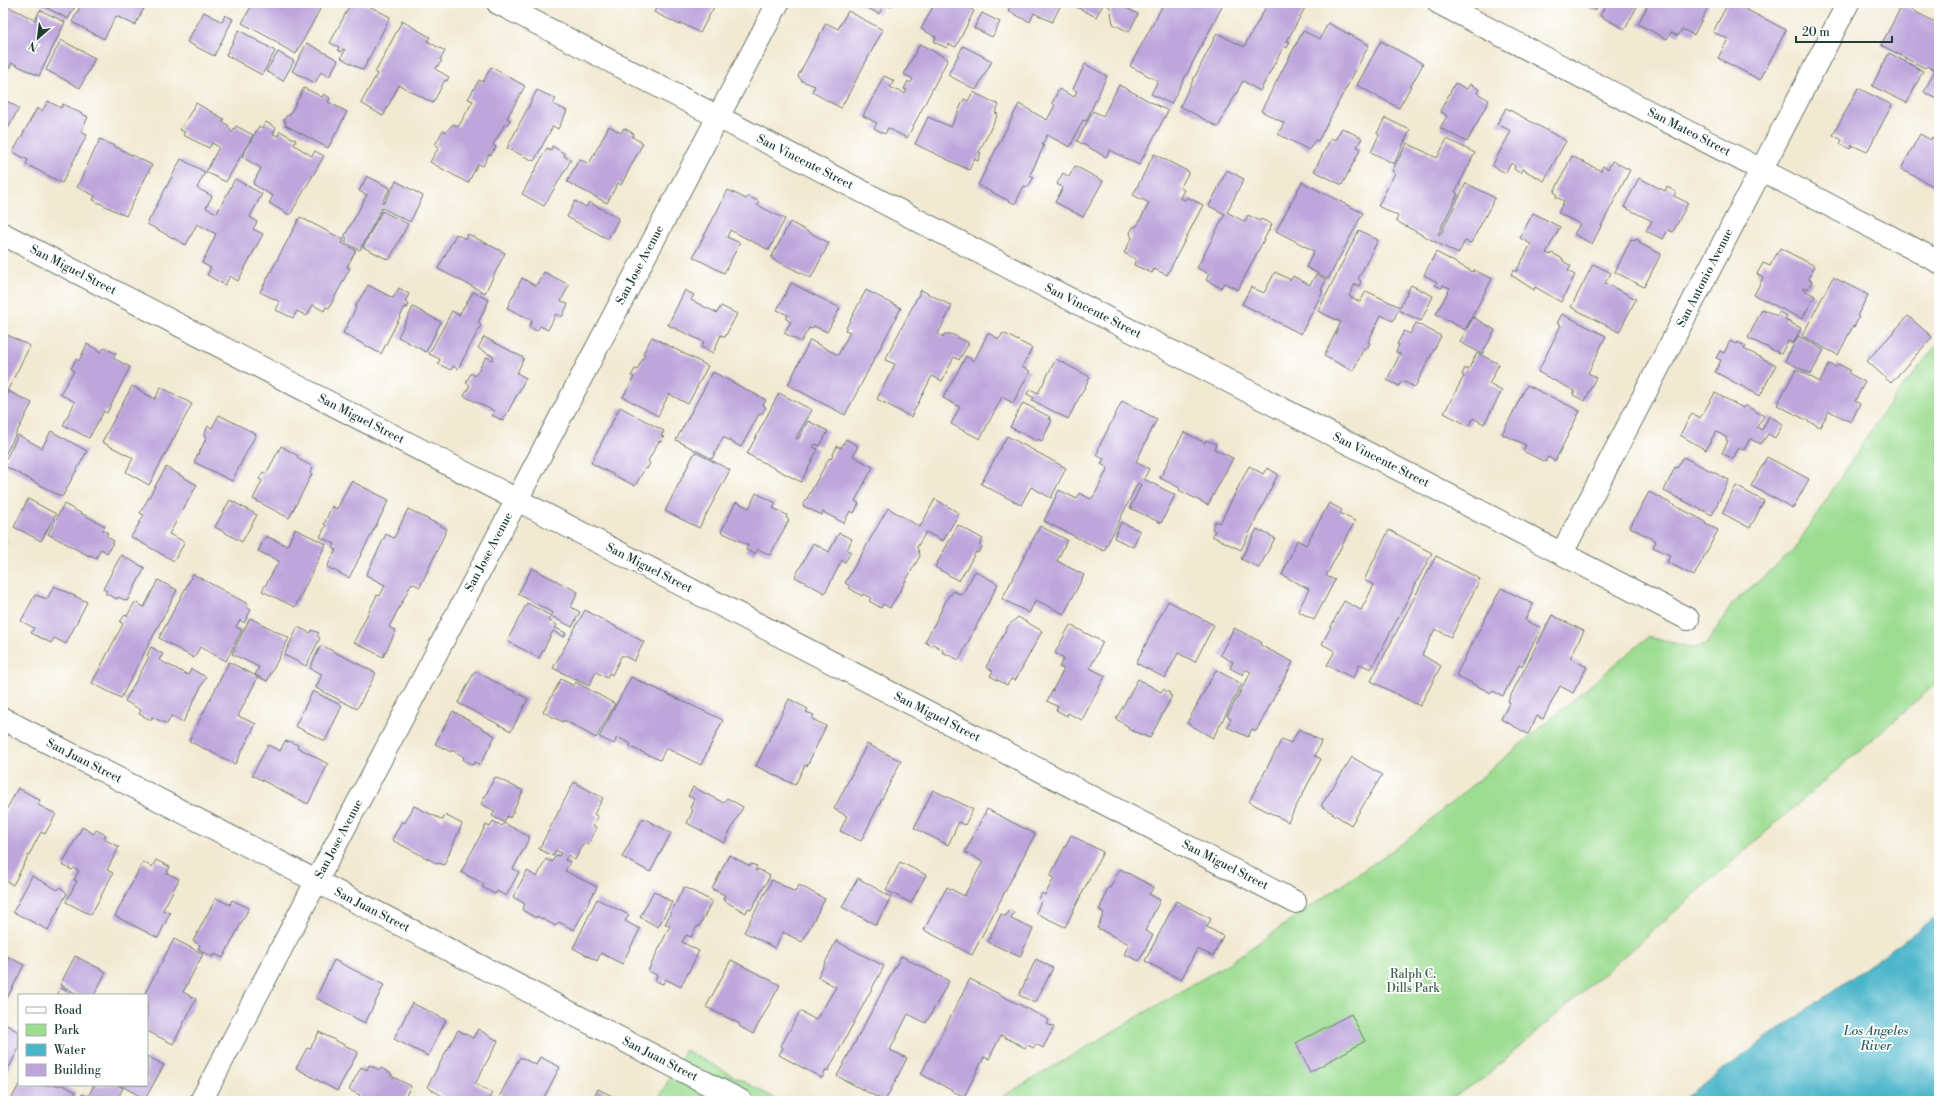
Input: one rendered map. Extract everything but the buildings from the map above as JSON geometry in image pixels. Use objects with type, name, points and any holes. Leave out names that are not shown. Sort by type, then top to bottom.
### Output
[{"type":"street","name":"San Vincente Street","points":[[498,3],[1688,619]]},
{"type":"street","name":"San Jose Avenue","points":[[201,1101],[778,3]]},
{"type":"street","name":"San Mateo Street","points":[[1439,3],[1939,262]]},
{"type":"street","name":"San Antonio Avenue","points":[[1562,553],[1848,3]]},
{"type":"street","name":"San Miguel Street","points":[[3,234],[1295,902]]},
{"type":"street","name":"San Juan Street","points":[[3,719],[741,1101]]},
{"type":"green space","name":"Ralph C. Dills Park","points":[[1939,342],[1939,681],[1484,1078],[1446,1101],[995,1101],[1229,963],[1407,840],[1648,637],[1695,648],[1707,643],[1733,603],[1793,551],[1884,411]]},
{"type":"green space","points":[[685,1050],[780,1101],[657,1101]]},
{"type":"water","name":"Los Angeles River","points":[[1939,915],[1939,1101],[1680,1101]]}]
